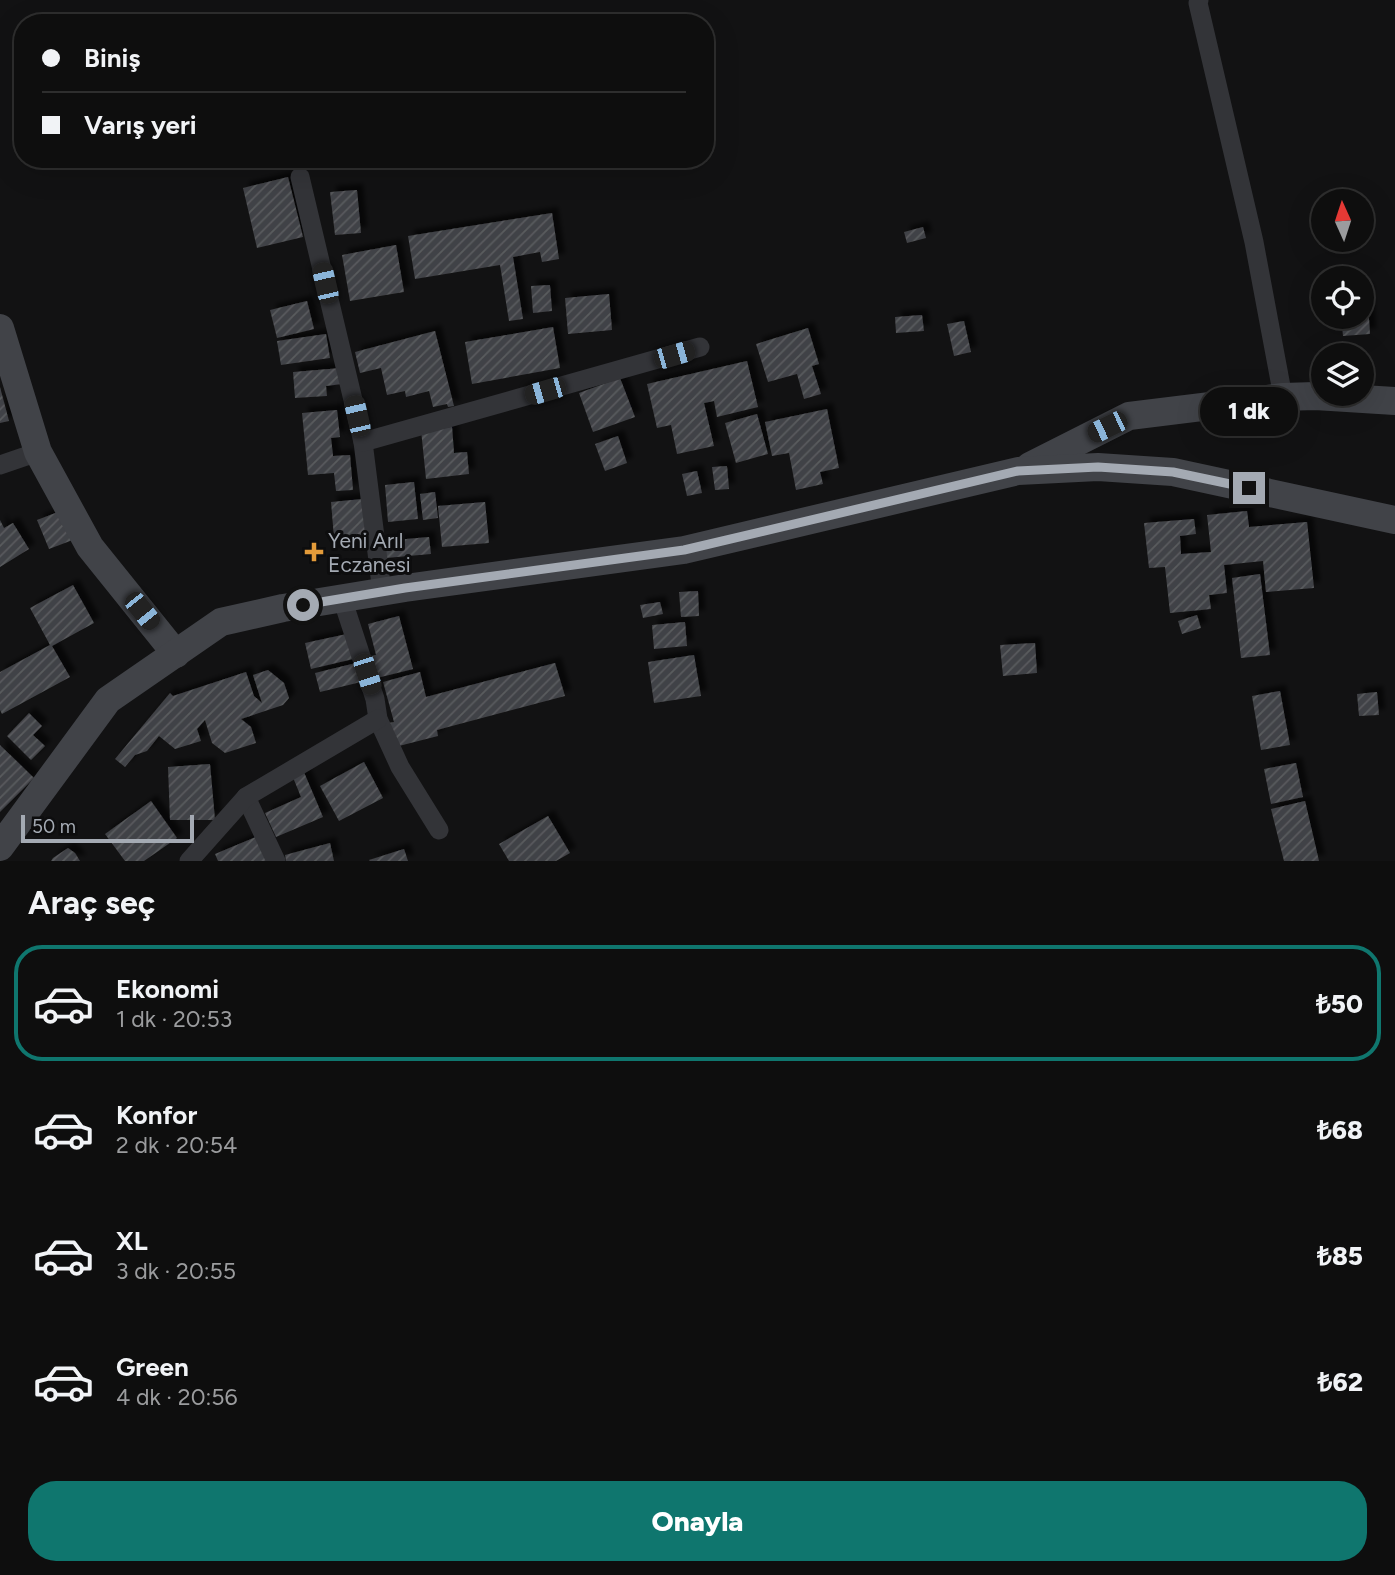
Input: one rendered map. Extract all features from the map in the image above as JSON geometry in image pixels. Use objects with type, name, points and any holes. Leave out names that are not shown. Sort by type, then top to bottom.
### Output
[{"type":"main road","points":[[0,328],[38,452],[90,547],[176,654]]},
{"type":"main road","points":[[1018,471],[1129,416],[1283,397],[1315,396],[1395,401]]},
{"type":"main road","points":[[0,847],[108,700],[221,622],[342,598],[684,550],[1018,471],[1098,467],[1173,472],[1395,520]]},
{"type":"street","points":[[1199,0],[1254,242],[1283,397]]},
{"type":"street","points":[[300,177],[363,442],[382,592]]},
{"type":"street","points":[[363,442],[700,347]]},
{"type":"street","points":[[0,465],[38,452]]},
{"type":"street","points":[[342,598],[376,699],[378,719],[400,767],[439,830]]},
{"type":"street","points":[[189,861],[246,797],[378,719]]},
{"type":"street","points":[[246,797],[276,861]]},
{"type":"building","points":[[288,177],[303,237],[257,248],[243,188]]},
{"type":"building","points":[[357,190],[361,233],[335,235],[330,192]]},
{"type":"building","points":[[552,213],[559,259],[542,262],[540,252],[513,257],[523,319],[509,321],[500,265],[415,279],[408,236]]},
{"type":"building","points":[[923,227],[926,238],[907,243],[904,232]]},
{"type":"building","points":[[396,245],[404,292],[350,301],[342,255]]},
{"type":"building","points":[[550,285],[552,311],[533,313],[531,286]]},
{"type":"building","points":[[609,294],[612,330],[568,334],[565,298]]},
{"type":"building","points":[[307,301],[314,329],[277,338],[270,310]]},
{"type":"building","points":[[922,315],[924,331],[896,333],[895,317]]},
{"type":"building","points":[[964,321],[971,352],[954,356],[947,324]]},
{"type":"building","points":[[553,327],[560,368],[472,384],[465,342]]},
{"type":"building","points":[[808,328],[819,364],[812,366],[821,394],[804,399],[797,374],[768,382],[756,344]]},
{"type":"building","points":[[1342,329],[1370,329],[1370,334],[1343,336]]},
{"type":"building","points":[[435,331],[454,406],[448,407],[447,404],[433,407],[429,391],[406,397],[405,391],[387,395],[381,368],[360,373],[355,352]]},
{"type":"building","points":[[326,334],[330,358],[281,365],[277,341]]},
{"type":"building","points":[[747,361],[758,407],[717,417],[714,401],[704,403],[714,446],[677,454],[671,425],[657,428],[647,384]]},
{"type":"building","points":[[341,368],[342,384],[326,386],[327,396],[295,398],[293,372]]},
{"type":"building","points":[[620,378],[635,417],[593,432],[579,393]]},
{"type":"building","points":[[0,387],[9,421],[0,423]]},
{"type":"building","points":[[827,409],[839,468],[820,472],[823,484],[796,490],[789,453],[772,456],[765,422]]},
{"type":"building","points":[[337,410],[340,437],[331,438],[333,456],[350,455],[353,490],[336,491],[334,473],[308,475],[302,413]]},
{"type":"building","points":[[757,414],[768,454],[736,463],[725,423]]},
{"type":"building","points":[[452,427],[454,453],[467,452],[469,474],[426,479],[421,430]]},
{"type":"building","points":[[618,436],[627,463],[605,471],[595,444]]},
{"type":"building","points":[[727,466],[729,489],[715,490],[712,467]]},
{"type":"building","points":[[697,471],[702,493],[687,496],[682,474]]},
{"type":"building","points":[[414,482],[418,519],[388,522],[385,485]]},
{"type":"building","points":[[435,492],[438,518],[423,520],[420,494]]},
{"type":"building","points":[[363,499],[366,535],[334,538],[331,502]]},
{"type":"building","points":[[485,502],[489,543],[442,547],[438,506]]},
{"type":"building","points":[[66,509],[78,538],[49,549],[37,520]]},
{"type":"building","points":[[1247,511],[1249,527],[1307,522],[1314,588],[1266,592],[1263,561],[1224,565],[1227,593],[1209,595],[1211,609],[1170,613],[1165,567],[1149,568],[1144,523],[1194,519],[1196,534],[1180,536],[1181,554],[1211,552],[1207,515]]},
{"type":"building","points":[[0,520],[4,528],[13,523],[29,549],[0,567]]},
{"type":"building","points":[[429,537],[431,554],[386,558],[384,541]]},
{"type":"building","points":[[1260,574],[1270,655],[1241,658],[1232,578]]},
{"type":"building","points":[[73,585],[94,623],[52,646],[70,677],[2,714],[0,672],[50,645],[30,608]]},
{"type":"building","points":[[698,591],[699,616],[681,617],[679,592]]},
{"type":"building","points":[[660,602],[663,614],[643,618],[640,605]]},
{"type":"building","points":[[1197,615],[1201,628],[1182,634],[1178,621]]},
{"type":"building","points":[[399,616],[413,669],[377,678],[371,656],[376,655],[368,624]]},
{"type":"building","points":[[685,622],[687,646],[654,649],[652,625]]},
{"type":"building","points":[[347,634],[353,659],[311,669],[305,643]]},
{"type":"building","points":[[1035,643],[1037,673],[1003,676],[1000,645]]},
{"type":"building","points":[[694,655],[701,696],[654,703],[648,662]]},
{"type":"building","points":[[360,662],[365,681],[320,692],[315,673]]},
{"type":"building","points":[[555,663],[565,696],[437,730],[438,736],[395,747],[388,723],[394,722],[383,682],[420,672],[426,697]]},
{"type":"building","points":[[268,670],[284,683],[289,698],[283,705],[241,719],[251,727],[256,743],[225,753],[212,743],[205,720],[197,729],[201,741],[175,749],[159,736],[147,751],[135,755],[125,767],[115,759],[170,693],[173,696],[246,672],[254,696],[262,703],[253,675]]},
{"type":"building","points":[[1280,691],[1290,745],[1261,750],[1252,696]]},
{"type":"building","points":[[1377,692],[1379,715],[1359,716],[1357,694]]},
{"type":"building","points":[[29,713],[42,726],[33,735],[45,746],[31,760],[7,736]]},
{"type":"building","points":[[0,745],[34,778],[0,812]]},
{"type":"building","points":[[364,762],[383,798],[339,821],[320,786]]},
{"type":"building","points":[[1296,763],[1303,797],[1271,804],[1264,769]]},
{"type":"building","points":[[210,764],[215,820],[170,820],[168,767]]},
{"type":"building","points":[[303,770],[323,817],[276,837],[265,813],[301,797],[292,775]]},
{"type":"building","points":[[151,801],[177,838],[144,861],[125,861],[105,834]]},
{"type":"building","points":[[1305,801],[1319,861],[1284,861],[1271,809]]},
{"type":"building","points":[[548,816],[570,853],[556,861],[509,861],[499,844]]},
{"type":"building","points":[[258,836],[268,861],[218,861],[215,854]]},
{"type":"building","points":[[330,843],[334,861],[286,861],[285,855]]},
{"type":"building","points":[[68,848],[80,861],[51,861],[53,858]]},
{"type":"building","points":[[404,849],[408,861],[369,860]]},
{"type":"place","name":"Yeni Arıl Eczanesi","points":[[314,552]]},
{"type":"route","points":[[303,605],[405,588],[684,550],[1018,471],[1098,467],[1173,472],[1249,488]]}]
